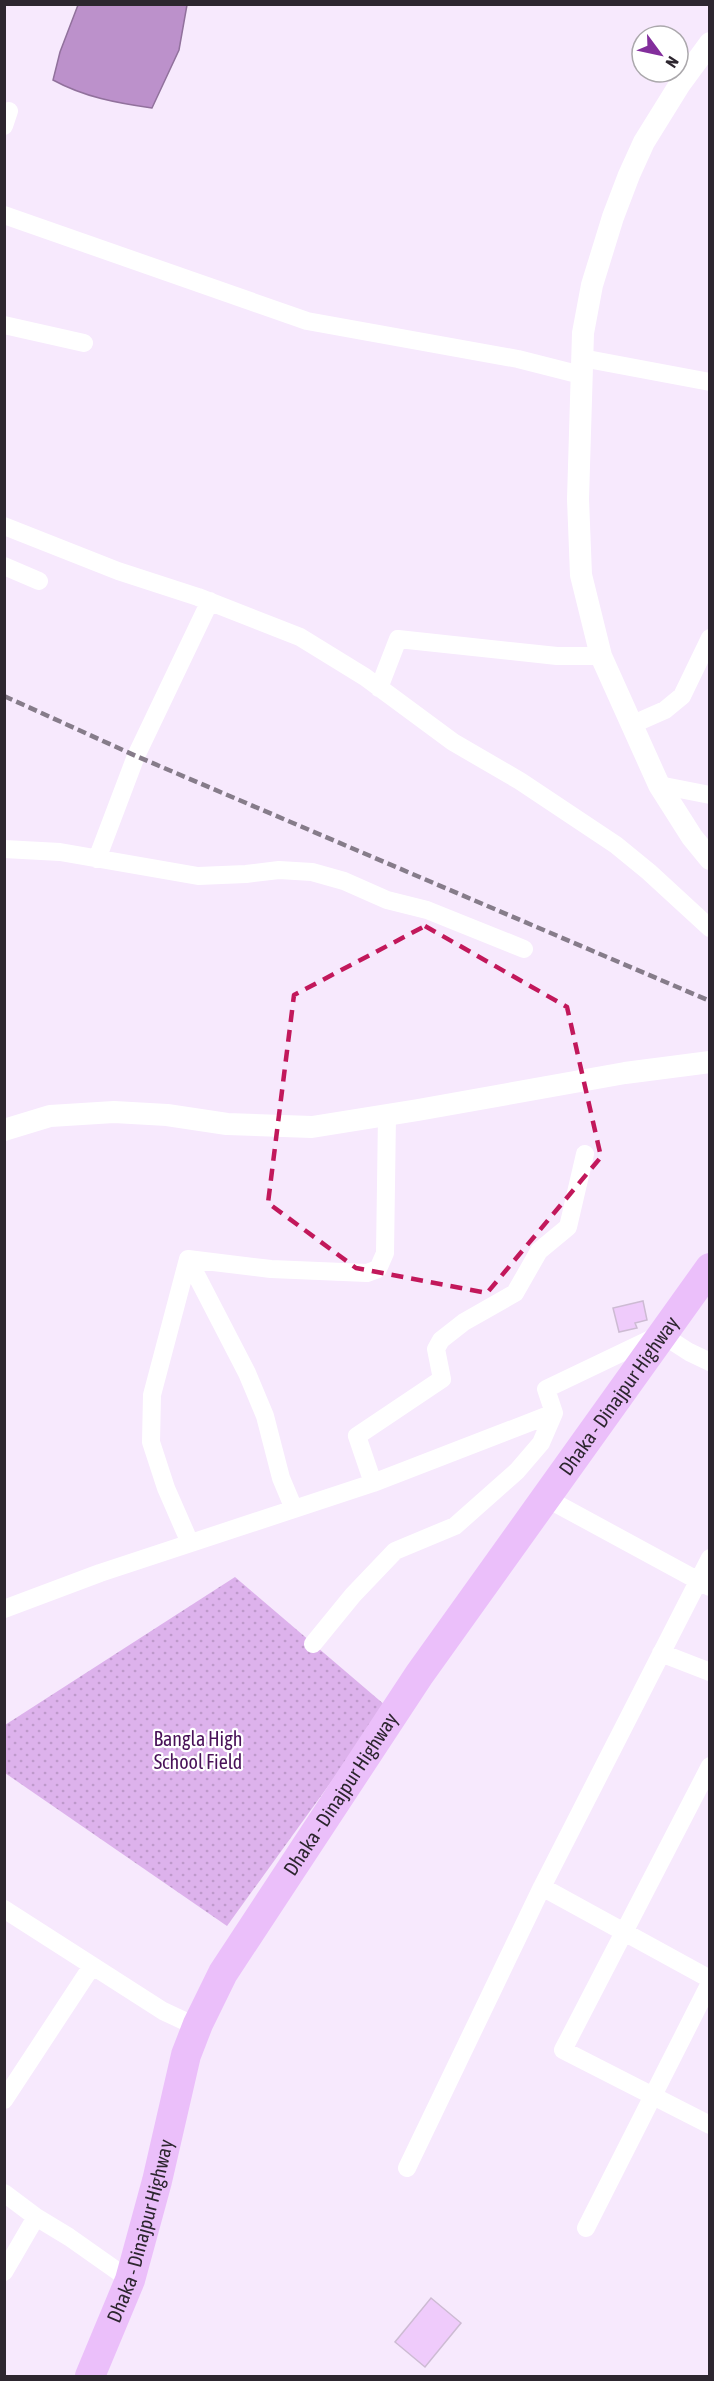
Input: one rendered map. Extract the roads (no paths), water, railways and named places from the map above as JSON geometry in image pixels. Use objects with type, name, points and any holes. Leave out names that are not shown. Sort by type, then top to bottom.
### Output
[{"type":"highway","name":"Dhaka - Dinajpur Highway","points":[[90,2376],[130,2280],[157,2181],[186,2055],[198,2024],[223,1973],[419,1675],[544,1497],[710,1268]]},
{"type":"street","points":[[706,51],[645,142],[629,176],[592,285],[583,333],[578,499],[581,575],[601,656],[630,725],[659,785],[692,837],[710,860]]},
{"type":"street","points":[[4,215],[307,321],[518,359],[710,382]]},
{"type":"street","points":[[4,325],[84,343]]},
{"type":"street","points":[[4,526],[118,572],[210,601],[300,637],[331,655],[453,742],[520,781],[616,845],[710,928]]},
{"type":"street","points":[[4,566],[39,581]]},
{"type":"street","points":[[97,859],[136,756],[210,601]]},
{"type":"street","points":[[630,725],[665,710],[682,696],[710,638]]},
{"type":"street","points":[[379,688],[398,639],[557,656],[601,656]]},
{"type":"street","points":[[659,785],[710,795]]},
{"type":"street","points":[[4,849],[60,852],[198,876],[279,870],[312,872],[344,881],[387,900],[427,910],[524,949]]},
{"type":"street","points":[[4,1130],[50,1116],[114,1112],[167,1115],[227,1124],[312,1127],[625,1073],[710,1062]]},
{"type":"street","points":[[188,1259],[271,1269],[367,1273],[378,1269],[385,1253],[387,1115]]},
{"type":"street","points":[[373,1483],[357,1436],[442,1379],[436,1349],[441,1340],[464,1322],[515,1293],[539,1251],[568,1227],[585,1154]]},
{"type":"street","points":[[188,1259],[247,1372],[265,1416],[281,1478],[294,1509]]},
{"type":"street","points":[[188,1259],[152,1395],[151,1442],[166,1488],[190,1543]]},
{"type":"street","points":[[313,1644],[353,1595],[395,1551],[455,1526],[517,1471],[541,1443],[554,1413],[546,1389],[661,1334],[688,1352],[710,1362]]},
{"type":"street","points":[[4,1609],[190,1543],[373,1483],[554,1413]]},
{"type":"street","points":[[544,1497],[704,1584]]},
{"type":"street","points":[[407,2168],[542,1887],[662,1653],[704,1584],[710,1558]]},
{"type":"street","points":[[662,1653],[710,1672]]},
{"type":"street","points":[[710,1766],[564,2050],[710,2125]]},
{"type":"street","points":[[542,1887],[710,1981],[586,2228]]},
{"type":"street","points":[[4,1910],[163,2011],[195,2026],[198,2024]]},
{"type":"street","points":[[4,2100],[92,1966]]},
{"type":"street","points":[[4,2193],[130,2280]]},
{"type":"street","points":[[4,2272],[36,2217]]},
{"type":"railway","points":[[4,696],[136,756],[710,1001]]},
{"type":"park label","name":"Bangla High School Field","points":[[198,1750]]}]
